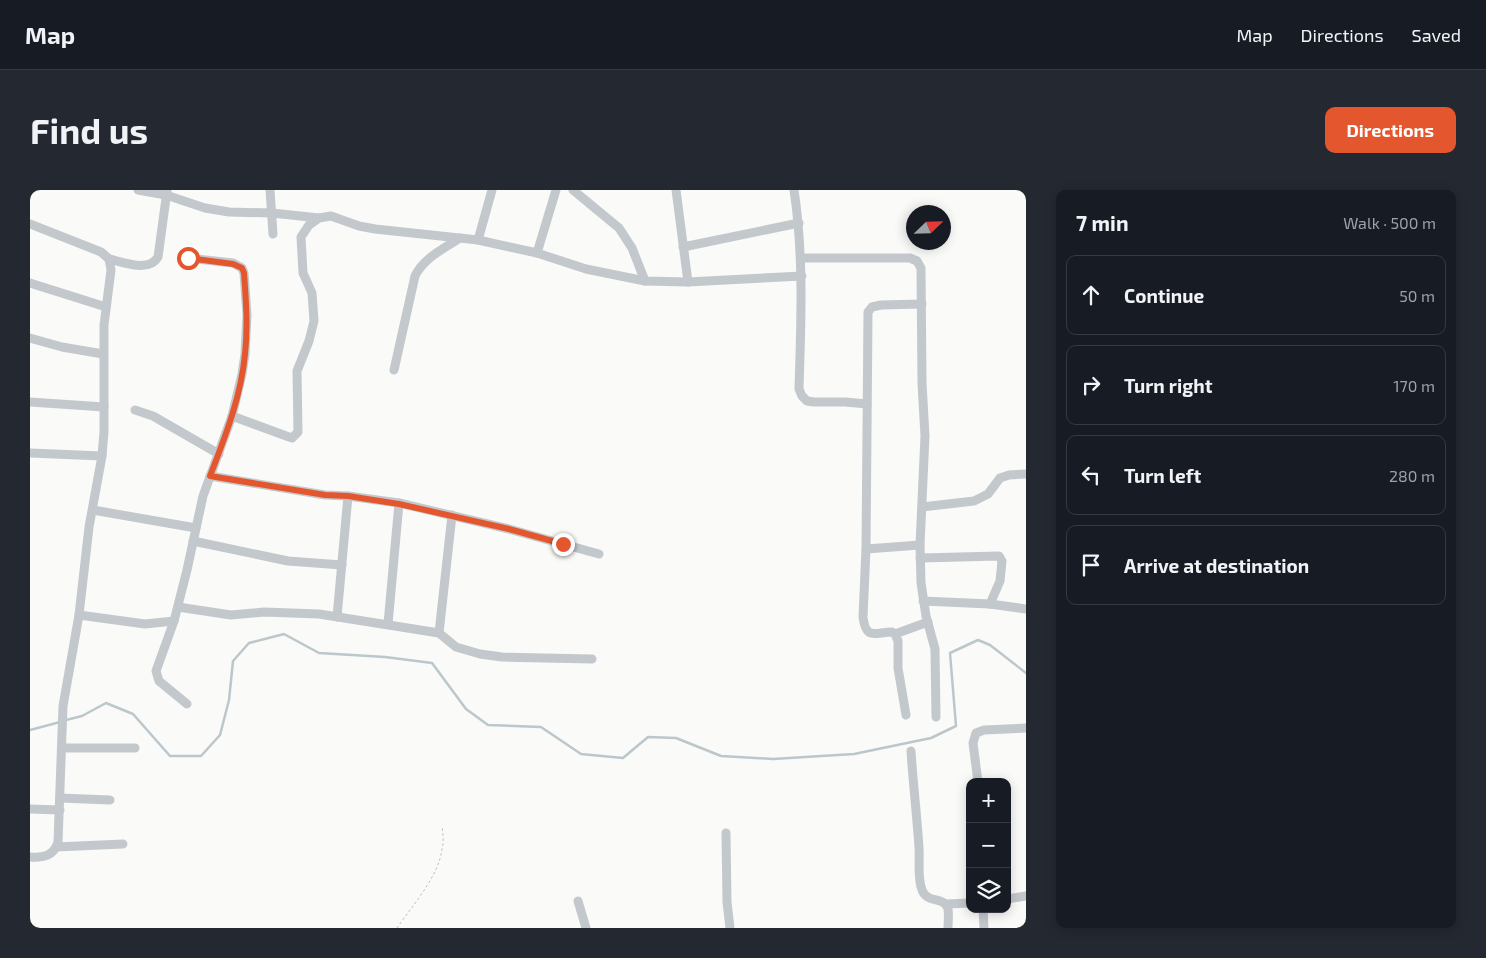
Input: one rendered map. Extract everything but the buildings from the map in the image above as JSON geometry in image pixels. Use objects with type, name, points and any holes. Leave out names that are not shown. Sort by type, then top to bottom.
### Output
[{"type":"street","points":[[138,190],[167,192],[205,208],[229,212],[272,213],[319,218],[331,216],[359,226],[375,229],[478,240],[537,252],[586,269],[645,281],[688,282],[802,276]]},
{"type":"street","points":[[270,190],[273,234]]},
{"type":"street","points":[[478,240],[492,190]]},
{"type":"street","points":[[537,252],[556,190]]},
{"type":"street","points":[[573,190],[619,228],[632,248],[645,281]]},
{"type":"street","points":[[676,190],[688,282]]},
{"type":"street","points":[[794,190],[799,223],[802,276],[800,389],[802,396],[807,401],[814,402],[840,401],[867,404]]},
{"type":"street","points":[[30,224],[101,252],[109,259],[142,266],[151,265],[158,258],[167,192]]},
{"type":"street","points":[[232,416],[289,438],[292,438],[298,432],[297,371],[309,341],[314,322],[312,293],[303,273],[301,237],[309,225],[319,218]]},
{"type":"street","points":[[683,247],[799,223]]},
{"type":"street","points":[[394,370],[415,276],[420,266],[460,238]]},
{"type":"street","points":[[187,704],[159,681],[156,671],[178,608],[203,496],[232,416],[245,354],[247,315],[242,268],[233,264],[188,258]]},
{"type":"street","points":[[801,258],[915,259],[922,268],[925,436],[920,558],[923,601],[935,649],[936,717]]},
{"type":"street","points":[[30,857],[41,858],[47,856],[56,847],[58,842],[63,748],[63,706],[79,615],[89,527],[102,456],[104,407],[103,354],[106,308],[112,270],[109,259]]},
{"type":"street","points":[[30,283],[106,308]]},
{"type":"street","points":[[922,304],[881,305],[869,309],[864,626],[866,631],[870,633],[889,632],[895,634],[928,622]]},
{"type":"street","points":[[30,338],[62,347],[103,354]]},
{"type":"street","points":[[30,402],[104,407]]},
{"type":"street","points":[[135,410],[153,416],[218,454]]},
{"type":"street","points":[[30,453],[102,456]]},
{"type":"street","points":[[922,508],[974,501],[988,494],[1000,478],[1009,475],[1026,474]]},
{"type":"street","points":[[210,476],[325,495],[348,496],[399,504],[452,515],[599,554]]},
{"type":"street","points":[[338,617],[348,496]]},
{"type":"street","points":[[388,624],[399,504]]},
{"type":"street","points":[[93,510],[196,528]]},
{"type":"street","points":[[439,633],[452,515]]},
{"type":"street","points":[[193,541],[288,560],[342,565]]},
{"type":"street","points":[[866,549],[920,545]]},
{"type":"street","points":[[920,558],[998,556],[1002,561],[1002,572],[990,604]]},
{"type":"street","points":[[923,601],[990,604],[1026,609]]},
{"type":"street","points":[[178,608],[231,615],[293,612],[338,617],[439,633],[456,647],[480,654],[502,657],[592,659]]},
{"type":"street","points":[[79,615],[146,624],[174,621]]},
{"type":"street","points":[[895,634],[898,641],[898,668],[906,714]]},
{"type":"street","points":[[978,778],[973,742],[976,733],[984,730],[1026,728]]},
{"type":"street","points":[[63,748],[135,748]]},
{"type":"street","points":[[910,751],[919,848],[920,883],[924,895],[946,904],[966,903]]},
{"type":"street","points":[[60,798],[110,800]]},
{"type":"street","points":[[30,809],[60,810]]},
{"type":"street","points":[[726,834],[730,928]]},
{"type":"street","points":[[56,847],[123,844]]},
{"type":"street","points":[[1011,898],[1026,896]]},
{"type":"street","points":[[578,902],[586,928]]},
{"type":"street","points":[[946,904],[948,928]]},
{"type":"street","points":[[983,913],[984,928]]},
{"type":"path","points":[[397,928],[426,886],[436,867],[443,849],[442,826]]},
{"type":"waterway","points":[[66,720],[82,716],[106,703],[133,714],[170,756],[201,756],[220,735],[229,700],[233,661],[249,643],[284,634],[319,653],[385,657],[432,663],[466,709],[488,725],[541,727],[581,754],[623,758],[648,737],[676,738],[721,756],[773,759],[854,754],[931,738],[956,726],[950,653],[978,640],[990,645],[1026,673]]},
{"type":"waterway","points":[[30,730],[60,722]]},
{"type":"route","points":[[188,258],[238,265],[244,273],[247,315],[244,364],[232,416],[210,476],[432,510],[563,544]]}]
